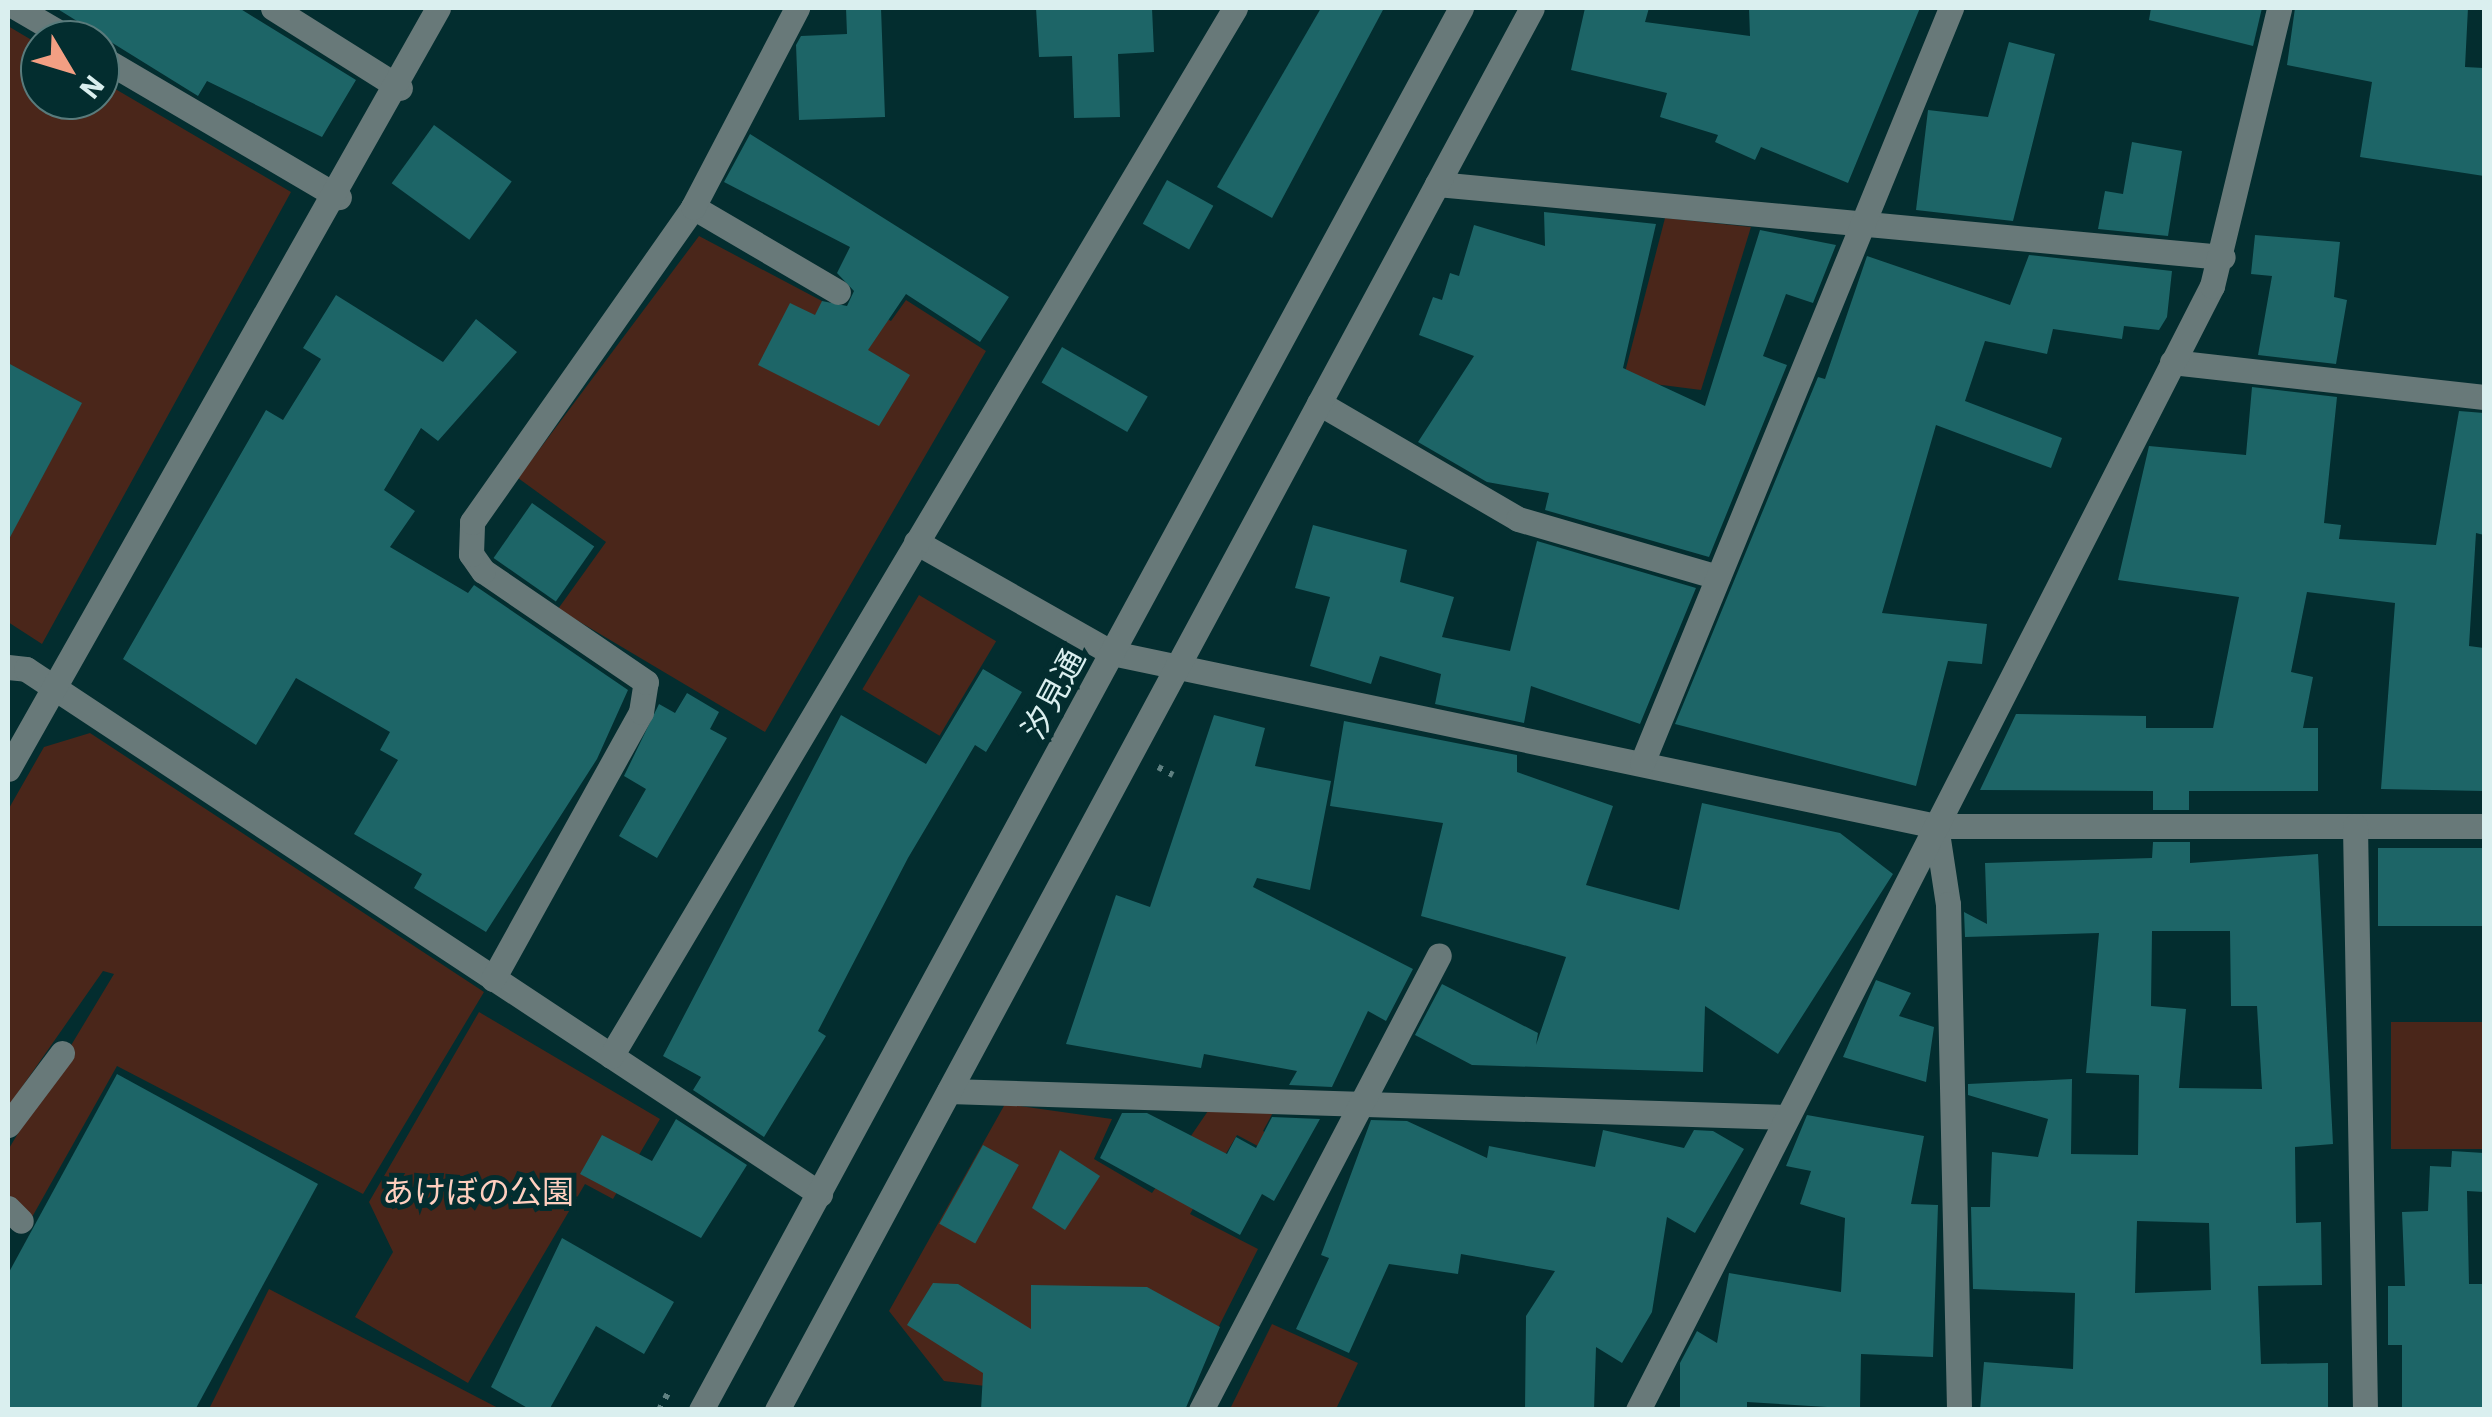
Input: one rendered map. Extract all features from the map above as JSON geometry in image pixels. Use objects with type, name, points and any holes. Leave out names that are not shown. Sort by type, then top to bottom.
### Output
[{"type":"street","points":[[274,8],[400,88]]},
{"type":"street","points":[[8,769],[339,198],[400,88],[438,8]]},
{"type":"street","points":[[493,979],[641,712],[646,682],[471,554],[472,522],[513,458],[693,206],[797,8]]},
{"type":"street","points":[[611,1056],[1235,8]]},
{"type":"street","name":"汐見通","points":[[701,1410],[1460,8]]},
{"type":"street","points":[[777,1410],[1532,8]]},
{"type":"street","points":[[1642,763],[1950,8]]},
{"type":"street","points":[[1638,1410],[2223,257],[2280,8]]},
{"type":"street","points":[[120,68],[339,198]]},
{"type":"street","points":[[1437,184],[2223,257]]},
{"type":"street","points":[[693,206],[838,292]]},
{"type":"street","points":[[2172,362],[2484,398]]},
{"type":"street","points":[[1319,402],[1518,520],[1718,577]]},
{"type":"street","points":[[916,542],[1112,653],[1180,662],[1936,826],[2484,826]]},
{"type":"street","points":[[8,667],[54,690],[820,1194]]},
{"type":"street","points":[[1936,826],[1948,904],[1958,1410]]},
{"type":"street","points":[[2354,826],[2365,1410]]},
{"type":"street","points":[[1201,1410],[1439,955]]},
{"type":"street","points":[[8,1125],[62,1053]]},
{"type":"street","points":[[949,1091],[1787,1118]]},
{"type":"green space","points":[[8,26],[20,33],[20,120],[120,120],[120,92],[291,192],[42,644],[8,622]]},
{"type":"green space","points":[[1665,218],[1751,227],[1701,390],[1623,380]]},
{"type":"green space","points":[[699,236],[854,318],[864,306],[891,321],[906,300],[986,351],[765,732],[558,609],[606,542],[518,478]]},
{"type":"green space","points":[[919,595],[996,641],[939,736],[862,689]]},
{"type":"green space","points":[[90,733],[484,992],[363,1194],[117,1066],[31,1219],[8,1194],[8,1150],[114,974],[103,971],[8,1107],[8,810],[44,747]]},
{"type":"green space","name":"あけぼの公園","points":[[479,1012],[660,1119],[613,1199],[585,1184],[468,1383],[355,1317],[393,1252],[369,1202]]},
{"type":"green space","points":[[2391,1022],[2484,1022],[2484,1149],[2391,1149]]},
{"type":"green space","points":[[1005,1104],[1112,1119],[1094,1159],[1152,1193],[1210,1108],[1276,1107],[1263,1131],[1278,1140],[1271,1153],[1237,1135],[1190,1214],[1258,1249],[1177,1409],[944,1381],[889,1311]]},
{"type":"green space","points":[[269,1289],[500,1409],[209,1409]]},
{"type":"green space","points":[[1272,1324],[1358,1363],[1336,1409],[1230,1409]]},
{"type":"building","points":[[56,8],[239,8],[356,80],[322,137],[207,81],[198,96],[120,48],[120,20],[75,20]]},
{"type":"building","points":[[846,8],[881,8],[885,117],[799,120],[796,45],[801,36],[847,34]]},
{"type":"building","points":[[1036,8],[1152,8],[1154,52],[1118,54],[1120,117],[1074,118],[1072,56],[1039,57]]},
{"type":"building","points":[[1321,8],[1384,8],[1272,218],[1217,187]]},
{"type":"building","points":[[1585,8],[1649,8],[1645,22],[1750,36],[1749,8],[1920,8],[1848,183],[1761,147],[1755,160],[1715,142],[1718,135],[1660,117],[1667,93],[1571,70]]},
{"type":"building","points":[[2151,8],[2262,8],[2253,46],[2149,20]]},
{"type":"building","points":[[2295,8],[2468,8],[2465,67],[2484,68],[2484,176],[2360,157],[2372,82],[2287,65]]},
{"type":"building","points":[[2009,42],[2055,54],[2013,221],[1916,210],[1928,110],[1988,117]]},
{"type":"building","points":[[434,125],[512,181],[469,240],[392,183]]},
{"type":"building","points":[[750,134],[1009,297],[980,342],[906,294],[868,350],[910,375],[879,426],[758,365],[790,303],[815,315],[822,301],[847,306],[854,291],[837,273],[850,247],[724,182]]},
{"type":"building","points":[[2132,142],[2182,151],[2168,236],[2098,229],[2105,191],[2123,194]]},
{"type":"building","points":[[1167,180],[1213,206],[1189,249],[1143,224]]},
{"type":"building","points":[[1544,212],[1656,224],[1623,368],[1705,406],[1760,230],[1836,245],[1813,303],[1786,294],[1763,356],[1787,365],[1709,557],[1545,510],[1549,493],[1487,482],[1418,442],[1474,356],[1419,335],[1433,297],[1442,300],[1450,273],[1459,276],[1474,225],[1545,246]]},
{"type":"building","points":[[2255,235],[2340,242],[2334,297],[2347,300],[2336,364],[2258,355],[2272,276],[2251,274]]},
{"type":"building","points":[[2029,255],[2172,271],[2167,317],[2159,330],[2124,326],[2122,339],[2053,329],[2047,354],[1985,341],[1965,401],[2062,438],[2051,468],[1936,425],[1882,613],[1987,624],[1982,664],[1948,661],[1916,786],[1675,724],[1818,377],[1825,379],[1867,256],[2010,305]]},
{"type":"building","points":[[336,295],[443,362],[476,319],[517,352],[438,441],[421,428],[384,490],[415,511],[390,547],[468,593],[474,585],[628,690],[597,759],[486,932],[414,888],[422,874],[354,834],[398,760],[380,750],[390,732],[296,678],[256,745],[123,659],[266,410],[283,420],[321,359],[303,348]]},
{"type":"building","points":[[1062,347],[1148,396],[1127,432],[1042,383]]},
{"type":"building","points":[[8,363],[82,403],[8,541]]},
{"type":"building","points":[[2252,387],[2337,397],[2324,523],[2341,525],[2339,539],[2436,545],[2459,411],[2484,413],[2484,535],[2476,533],[2469,646],[2484,648],[2484,791],[2381,789],[2395,603],[2307,592],[2291,672],[2313,677],[2303,728],[2318,728],[2318,791],[2189,791],[2189,810],[2153,810],[2153,791],[1980,790],[2016,714],[2146,716],[2146,728],[2213,728],[2239,597],[2118,580],[2149,446],[2246,455]]},
{"type":"building","points":[[532,503],[594,547],[556,601],[494,558]]},
{"type":"building","points":[[1313,525],[1407,550],[1400,582],[1454,597],[1442,637],[1510,651],[1537,541],[1696,588],[1640,724],[1531,686],[1524,723],[1435,704],[1441,674],[1380,656],[1371,684],[1310,666],[1330,597],[1295,588]]},
{"type":"building","points":[[983,669],[1022,692],[986,752],[975,745],[908,858],[818,1031],[826,1036],[764,1137],[693,1090],[701,1077],[663,1056],[841,715],[926,764]]},
{"type":"building","points":[[687,693],[719,712],[710,729],[727,738],[657,858],[619,836],[646,789],[624,776],[659,704],[675,713]]},
{"type":"building","points":[[1214,715],[1265,728],[1255,766],[1331,781],[1310,890],[1257,878],[1253,887],[1413,969],[1386,1021],[1368,1011],[1332,1087],[1289,1085],[1297,1071],[1204,1054],[1201,1068],[1066,1044],[1116,895],[1150,907]]},
{"type":"building","points":[[1344,721],[1517,755],[1517,772],[1613,806],[1586,885],[1679,910],[1702,803],[1840,833],[1893,874],[1778,1054],[1705,1006],[1703,1072],[1472,1065],[1415,1035],[1442,984],[1538,1033],[1536,1045],[1566,957],[1421,916],[1443,823],[1330,806]]},
{"type":"building","points":[[2153,842],[2190,842],[2190,863],[2318,854],[2333,1144],[2295,1147],[2296,1223],[2321,1222],[2322,1285],[2258,1286],[2261,1364],[2328,1363],[2328,1410],[1980,1410],[1984,1362],[2073,1369],[2075,1293],[1973,1289],[1971,1207],[1990,1207],[1992,1152],[2038,1157],[2048,1119],[1968,1095],[1968,1084],[2072,1079],[2071,1154],[2138,1155],[2139,1075],[2086,1073],[2099,933],[1965,937],[1964,912],[1987,924],[1985,863],[2152,858]],"holes":[[[2152,931],[2230,931],[2231,1006],[2257,1006],[2262,1089],[2179,1088],[2186,1009],[2151,1006]],[[2137,1221],[2209,1223],[2211,1290],[2135,1293]]]},
{"type":"building","points":[[2378,848],[2484,848],[2484,926],[2378,926]]},
{"type":"building","points":[[1876,980],[1911,993],[1899,1016],[1934,1027],[1926,1082],[1843,1057]]},
{"type":"building","points":[[117,1074],[318,1184],[195,1410],[8,1410],[8,1274]]},
{"type":"building","points":[[1122,1113],[1147,1113],[1227,1154],[1236,1137],[1256,1148],[1272,1117],[1320,1119],[1274,1201],[1262,1194],[1240,1235],[1100,1158]]},
{"type":"building","points":[[1807,1115],[1924,1136],[1911,1204],[1938,1205],[1933,1357],[1861,1354],[1860,1409],[1747,1402],[1747,1410],[1680,1410],[1680,1363],[1697,1331],[1717,1343],[1729,1273],[1841,1292],[1845,1218],[1800,1204],[1811,1171],[1786,1166]]},
{"type":"building","points":[[676,1119],[747,1165],[701,1238],[580,1174],[602,1135],[652,1161]]},
{"type":"building","points":[[1371,1120],[1407,1121],[1487,1158],[1489,1146],[1595,1167],[1603,1130],[1684,1148],[1694,1130],[1713,1131],[1744,1149],[1695,1233],[1667,1217],[1652,1312],[1622,1363],[1596,1347],[1594,1410],[1525,1410],[1526,1316],[1555,1271],[1461,1254],[1458,1274],[1389,1264],[1349,1353],[1296,1329],[1329,1258],[1321,1255]]},
{"type":"building","points":[[983,1145],[1019,1165],[975,1244],[939,1224]]},
{"type":"building","points":[[1060,1150],[1100,1176],[1065,1230],[1032,1208]]},
{"type":"building","points":[[2452,1151],[2484,1153],[2484,1192],[2467,1191],[2469,1284],[2484,1284],[2484,1410],[2402,1410],[2402,1345],[2388,1345],[2388,1286],[2405,1286],[2402,1212],[2428,1211],[2430,1166],[2451,1167]]},
{"type":"building","points":[[562,1238],[674,1302],[644,1354],[596,1326],[549,1410],[531,1410],[491,1387]]},
{"type":"building","points":[[933,1283],[958,1284],[1031,1329],[1031,1285],[1147,1287],[1220,1327],[1185,1410],[981,1410],[983,1373],[907,1325]]}]
